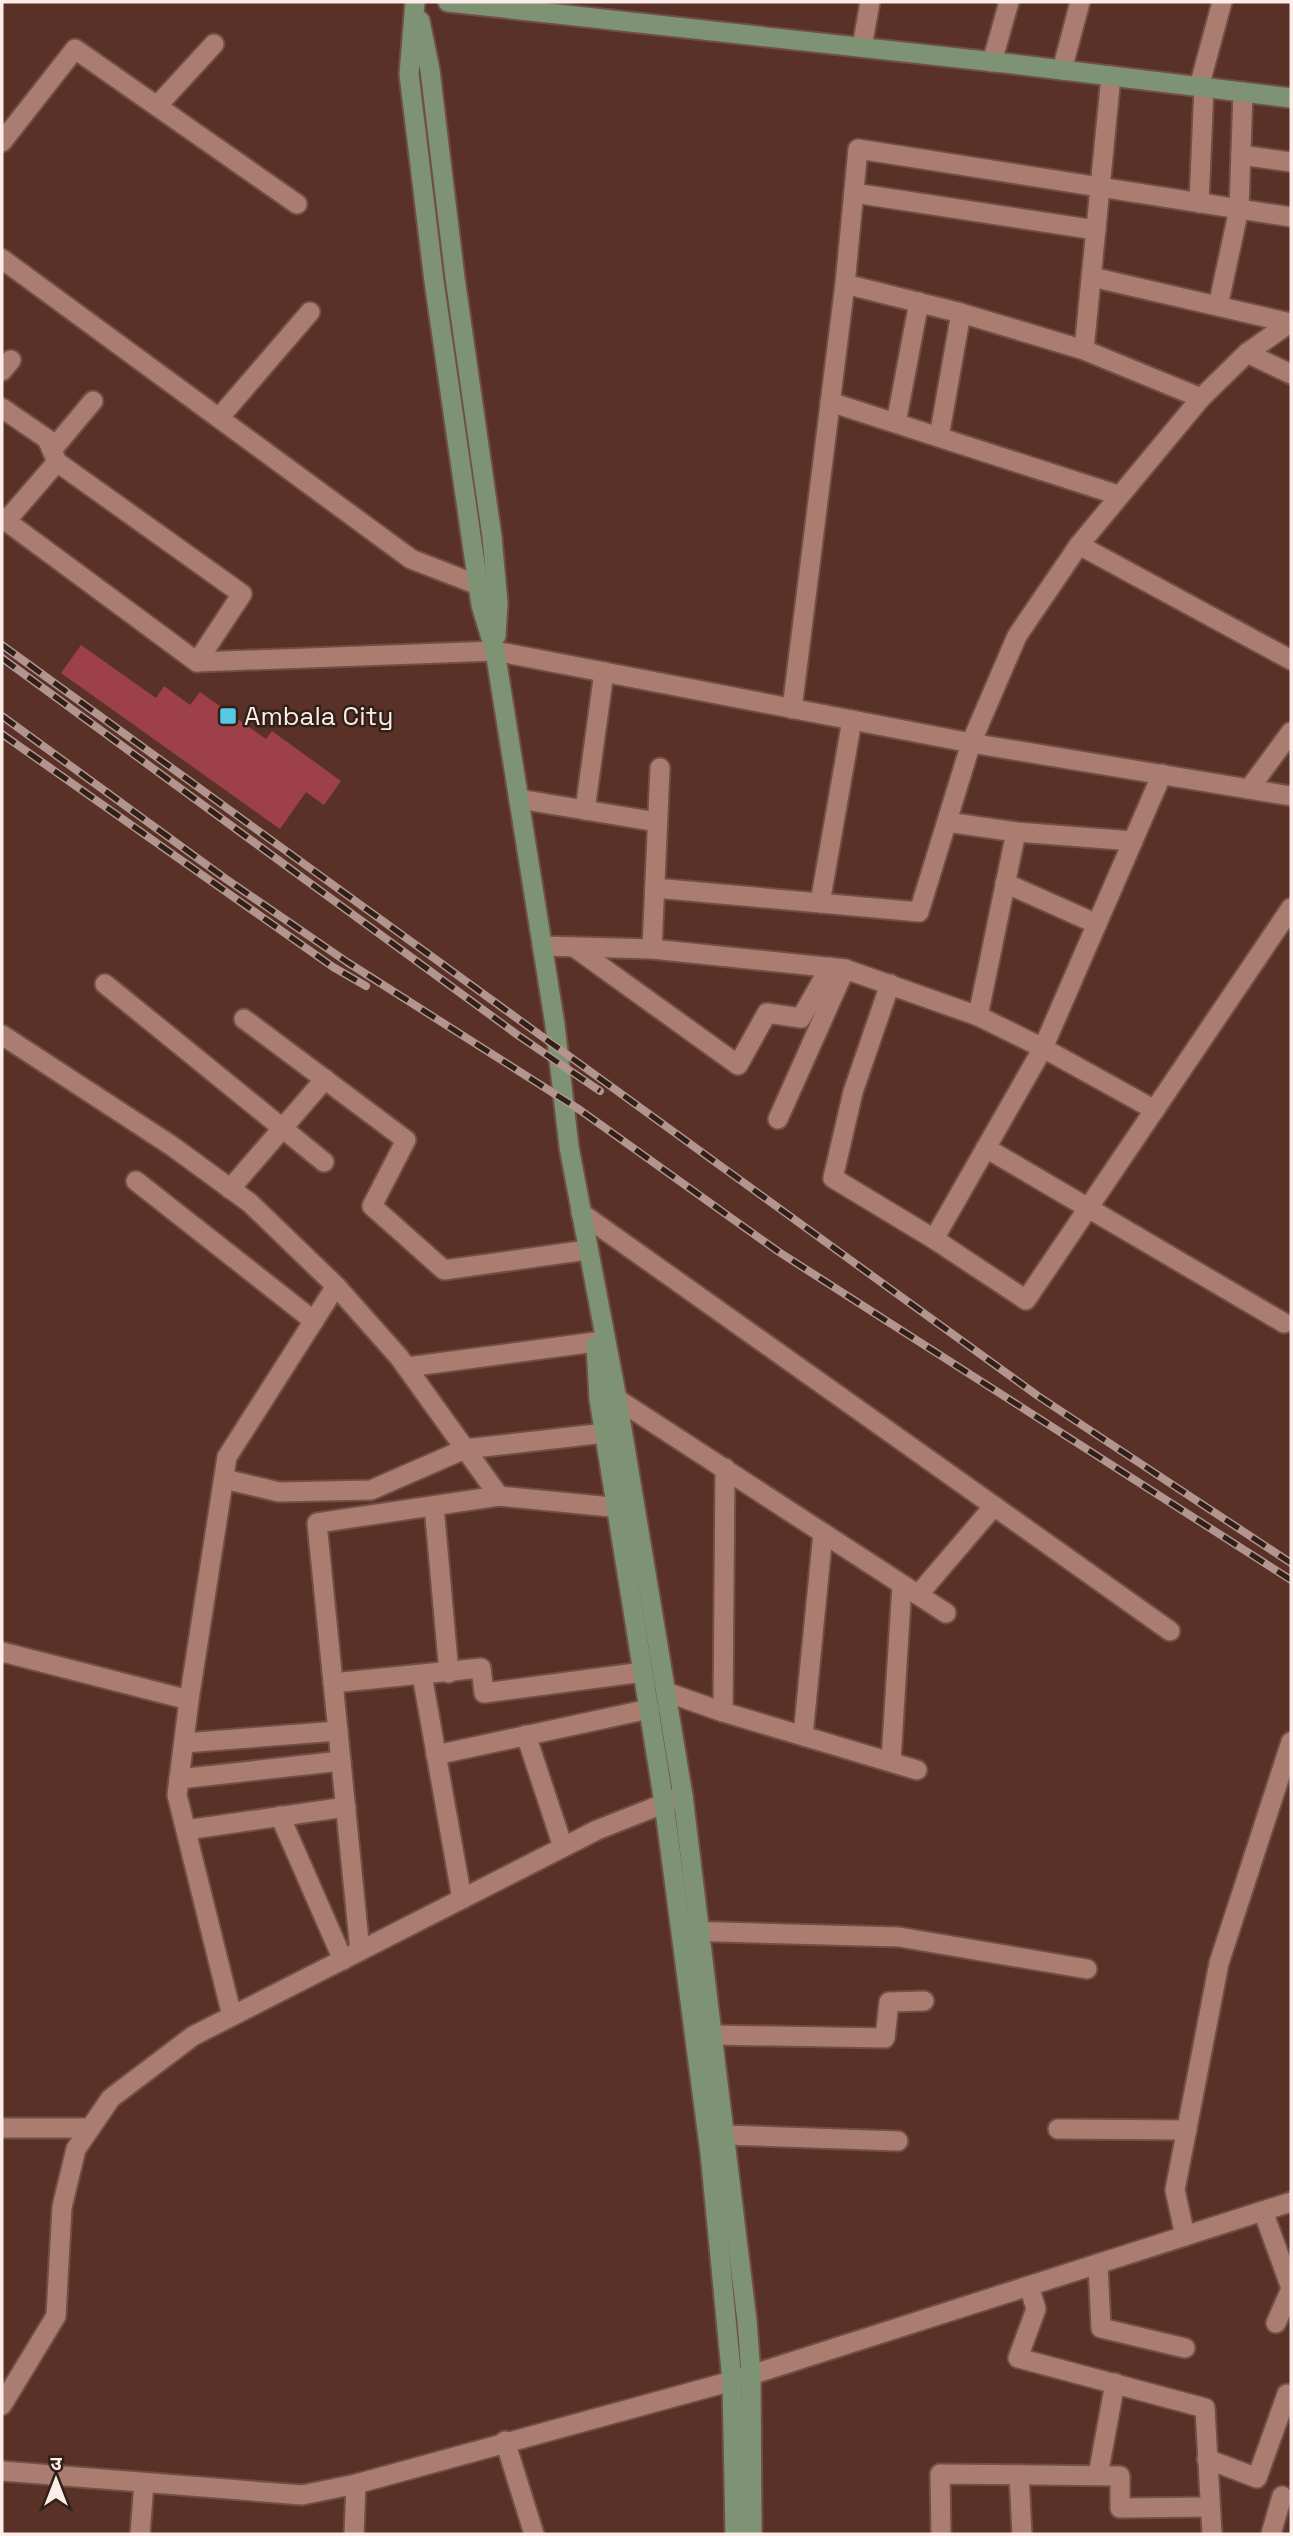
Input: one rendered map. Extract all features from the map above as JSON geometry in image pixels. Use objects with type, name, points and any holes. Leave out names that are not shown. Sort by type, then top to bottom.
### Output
[{"type":"main road","points":[[415,2],[409,74],[434,281],[478,585],[495,651],[555,1025],[569,1147],[617,1399],[643,1672],[664,1803],[713,2035],[751,2374],[752,2534]]},
{"type":"main road","points":[[415,2],[430,70],[455,278],[492,537],[498,603],[495,651]]},
{"type":"main road","points":[[448,2],[1291,97]]},
{"type":"main road","points":[[589,1256],[599,1398],[605,1433],[626,1509],[666,1692],[683,1796],[691,1932],[732,2381],[735,2534]]},
{"type":"street","points":[[862,47],[870,2]]},
{"type":"street","points":[[992,62],[1009,2]]},
{"type":"street","points":[[1062,70],[1080,2]]},
{"type":"street","points":[[1199,203],[1201,87],[1222,2]]},
{"type":"street","points":[[157,106],[214,44]]},
{"type":"street","points":[[2,142],[75,49],[297,204]]},
{"type":"street","points":[[1084,350],[1111,76]]},
{"type":"street","points":[[1218,306],[1239,209],[1244,92]]},
{"type":"street","points":[[792,709],[845,284],[858,149],[1291,217]]},
{"type":"street","points":[[1241,155],[1291,162]]},
{"type":"street","points":[[854,193],[1096,230]]},
{"type":"street","points":[[2,259],[411,559],[478,585]]},
{"type":"street","points":[[1092,277],[1291,322]]},
{"type":"street","points":[[845,284],[961,313],[1084,350],[1201,398]]},
{"type":"street","points":[[896,423],[919,302]]},
{"type":"street","points":[[219,418],[310,312]]},
{"type":"street","points":[[939,437],[961,313]]},
{"type":"street","points":[[655,888],[919,912],[971,743],[1017,636],[1079,545],[1201,398],[1247,353],[1291,322]]},
{"type":"street","points":[[1247,353],[1291,374]]},
{"type":"street","points":[[93,401],[4,520],[197,662],[495,651],[971,743],[1291,796]]},
{"type":"street","points":[[830,402],[1118,495]]},
{"type":"street","points":[[2,408],[47,439],[54,456],[242,594],[197,662]]},
{"type":"street","points":[[1079,545],[1291,660]]},
{"type":"street","points":[[586,810],[604,672]]},
{"type":"street","points":[[820,903],[852,720]]},
{"type":"street","points":[[1249,789],[1291,732]]},
{"type":"street","points":[[652,949],[660,768]]},
{"type":"street","points":[[934,1239],[1043,1048],[1162,774]]},
{"type":"street","points":[[519,799],[657,822]]},
{"type":"street","points":[[947,822],[1016,832],[1133,841]]},
{"type":"street","points":[[978,1016],[1016,832]]},
{"type":"street","points":[[1005,883],[1097,924]]},
{"type":"street","points":[[891,984],[853,1092],[833,1178],[934,1239],[1026,1300],[1291,908]]},
{"type":"street","points":[[542,946],[652,949],[837,968],[891,984],[978,1016],[1043,1048],[1155,1110]]},
{"type":"street","points":[[574,947],[738,1065],[767,1013],[801,1018],[837,968]]},
{"type":"street","points":[[778,1119],[837,968]]},
{"type":"street","points":[[105,984],[324,1162]]},
{"type":"street","points":[[244,1019],[406,1140],[372,1206],[444,1270],[589,1256]]},
{"type":"street","points":[[2,1035],[172,1146],[250,1203],[336,1286],[407,1367],[499,1496]]},
{"type":"street","points":[[230,1189],[325,1079]]},
{"type":"street","points":[[986,1148],[1284,1323]]},
{"type":"street","points":[[136,1181],[314,1321]]},
{"type":"street","points":[[581,1213],[1170,1631]]},
{"type":"street","points":[[232,2016],[177,1795],[189,1700],[227,1457],[336,1286]]},
{"type":"street","points":[[407,1367],[595,1342]]},
{"type":"street","points":[[617,1399],[946,1613]]},
{"type":"street","points":[[224,1479],[279,1492],[371,1490],[465,1449],[605,1433]]},
{"type":"street","points":[[723,1712],[725,1468]]},
{"type":"street","points":[[351,1955],[346,1807],[317,1523],[499,1496],[626,1509]]},
{"type":"street","points":[[434,1506],[449,1672]]},
{"type":"street","points":[[891,1760],[910,1590],[994,1506]]},
{"type":"street","points":[[803,1736],[823,1533]]},
{"type":"street","points":[[2,1652],[189,1700]]},
{"type":"street","points":[[333,1683],[481,1668],[484,1693],[643,1672]]},
{"type":"street","points":[[422,1675],[462,1899]]},
{"type":"street","points":[[666,1692],[723,1712],[917,1769]]},
{"type":"street","points":[[436,1755],[649,1709]]},
{"type":"street","points":[[184,1743],[338,1731]]},
{"type":"street","points":[[527,1735],[564,1847]]},
{"type":"street","points":[[1185,2235],[1175,2190],[1219,1963],[1291,1742]]},
{"type":"street","points":[[179,1779],[341,1761]]},
{"type":"street","points":[[2,2405],[55,2316],[62,2207],[76,2149],[111,2098],[193,2036],[597,1830],[683,1796]]},
{"type":"street","points":[[186,1830],[346,1807]]},
{"type":"street","points":[[280,1816],[351,1955]]},
{"type":"street","points":[[691,1932],[899,1937],[1087,1969]]},
{"type":"street","points":[[713,2035],[885,2038],[889,2002],[923,2001]]},
{"type":"street","points":[[2,2128],[90,2128]]},
{"type":"street","points":[[1058,2129],[1187,2130]]},
{"type":"street","points":[[725,2135],[898,2141]]},
{"type":"street","points":[[2,2471],[302,2495],[355,2484],[732,2381],[1291,2202]]},
{"type":"street","points":[[1263,2211],[1291,2288],[1276,2323]]},
{"type":"street","points":[[1098,2263],[1101,2328],[1185,2348]]},
{"type":"street","points":[[1029,2286],[1036,2309],[1018,2358],[1205,2408],[1212,2534]]},
{"type":"street","points":[[1098,2475],[1115,2383]]},
{"type":"street","points":[[1207,2459],[1257,2478],[1287,2394],[1291,2396]]},
{"type":"street","points":[[505,2441],[534,2534]]},
{"type":"street","points":[[941,2534],[940,2474],[1120,2476],[1120,2508],[1210,2507]]},
{"type":"street","points":[[1019,2475],[1022,2534]]},
{"type":"street","points":[[139,2534],[144,2483]]},
{"type":"street","points":[[354,2534],[355,2484]]},
{"type":"street","points":[[1271,2534],[1282,2496]]},
{"type":"building","points":[[81,645],[156,698],[164,686],[190,705],[200,692],[266,739],[272,731],[341,781],[324,805],[306,792],[280,829],[61,673]]},
{"type":"railway","points":[[2,645],[1038,1396],[1291,1563]]},
{"type":"railway","points":[[2,658],[519,1036],[600,1091]]},
{"type":"railway","points":[[2,716],[226,879],[347,962],[580,1110],[779,1252],[1291,1580]]},
{"type":"railway","points":[[2,734],[333,967],[366,986]]},
{"type":"place","name":"Ambala City","points":[[228,716]]}]
